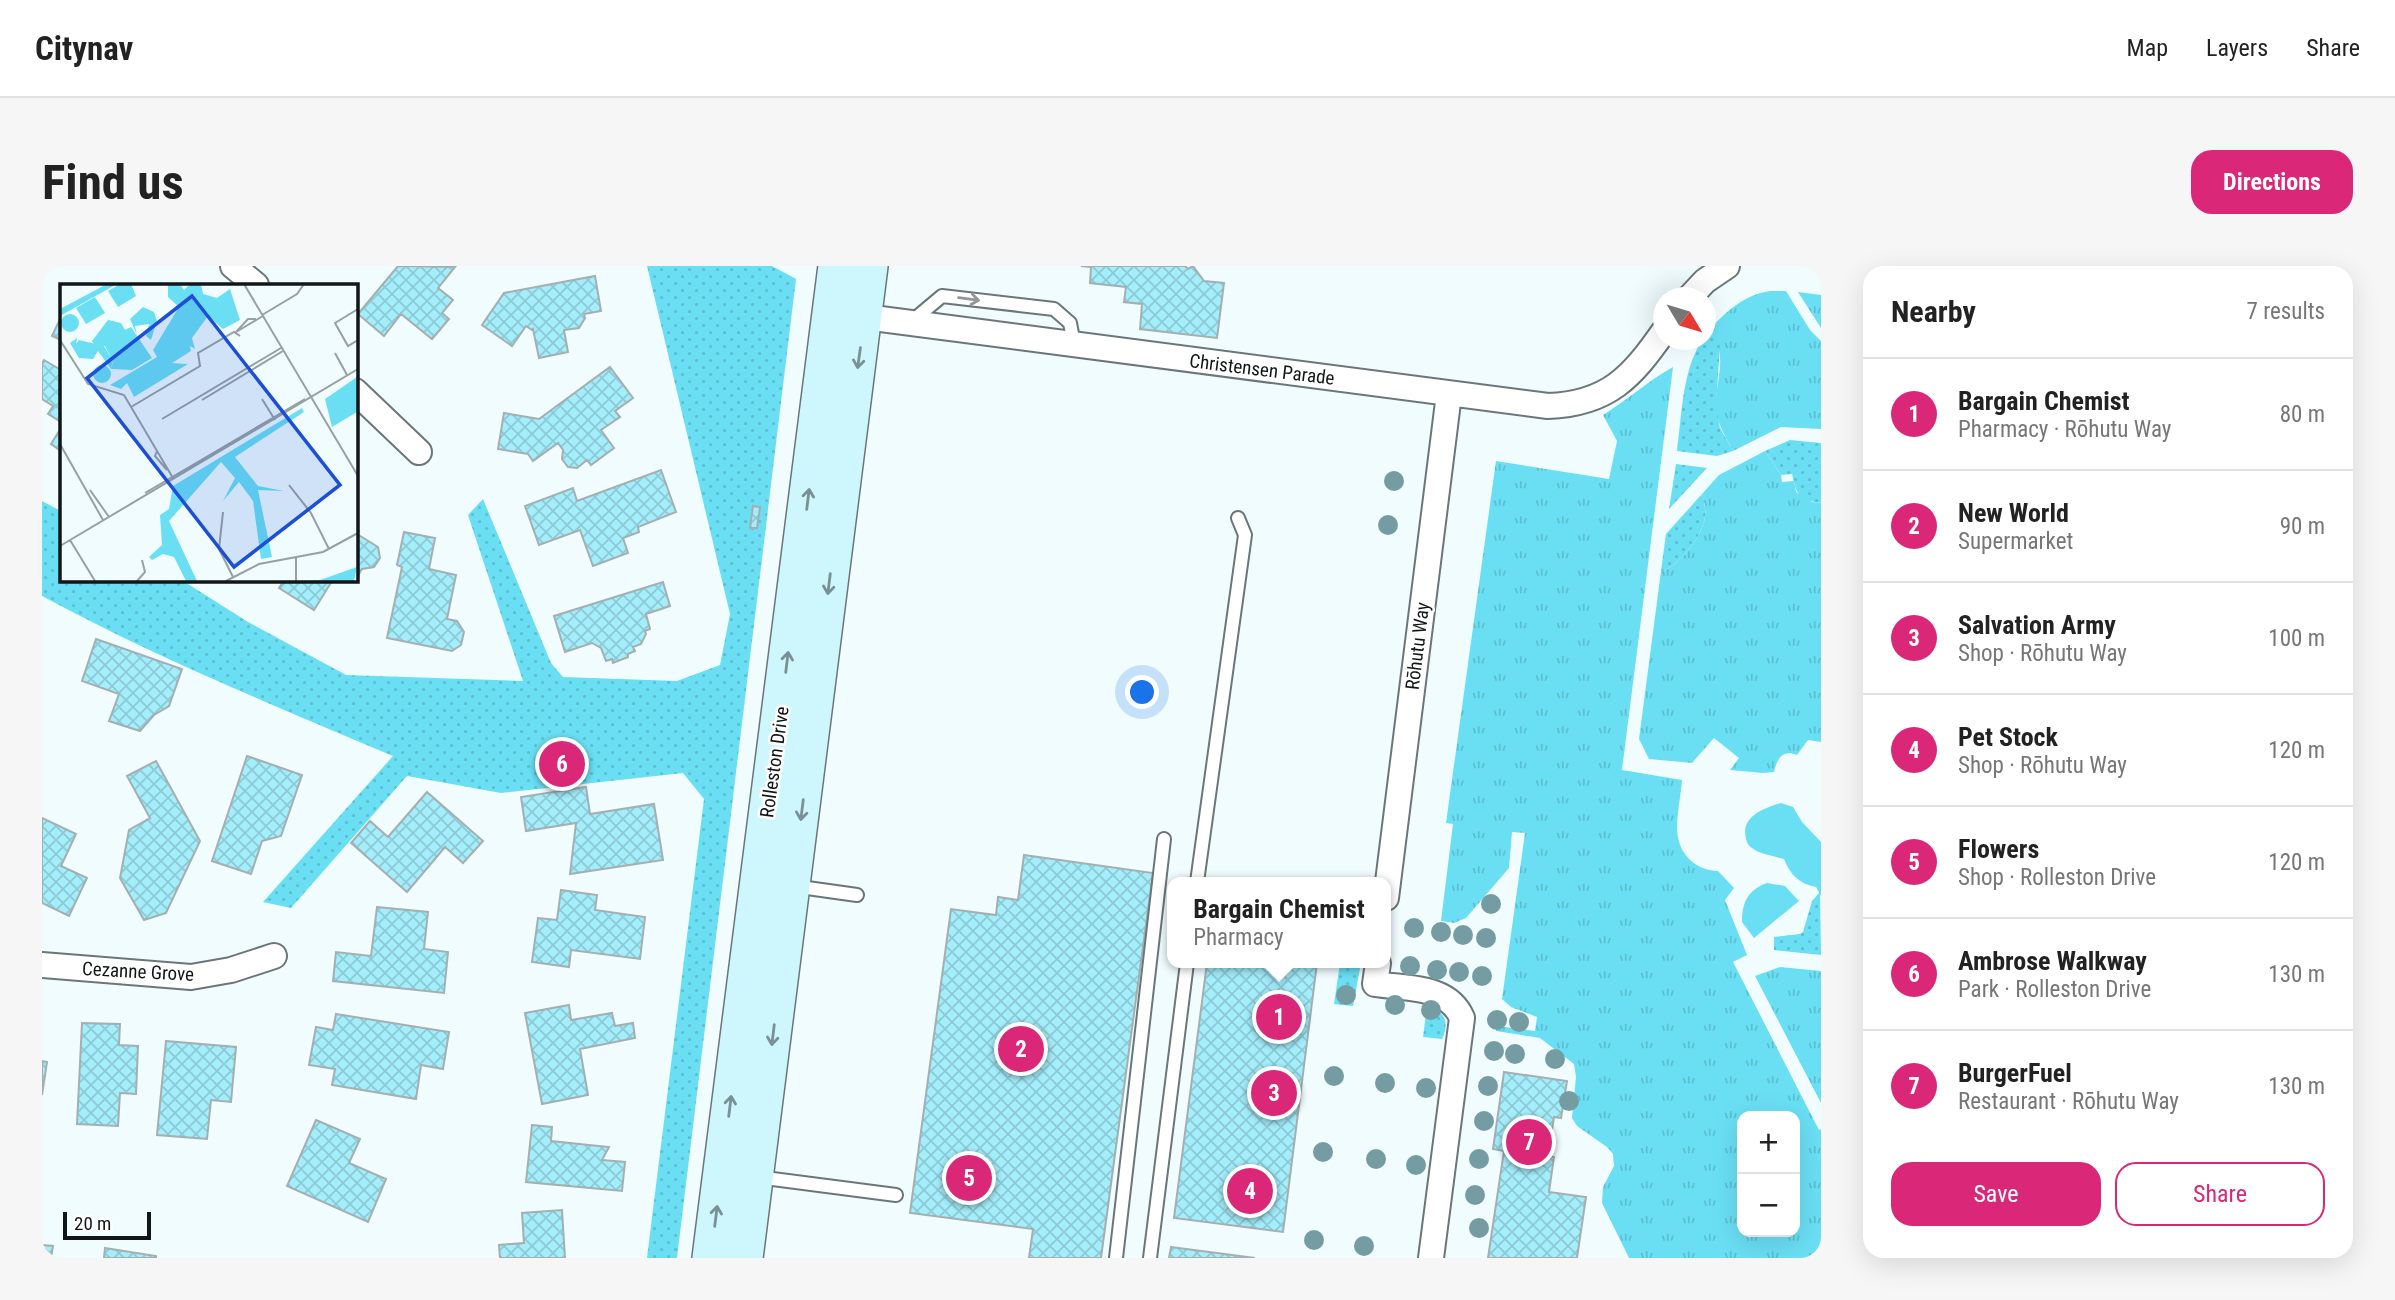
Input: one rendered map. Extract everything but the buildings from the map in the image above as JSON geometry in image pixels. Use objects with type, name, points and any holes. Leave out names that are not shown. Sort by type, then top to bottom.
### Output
[{"type":"main road","name":"Rolleston Drive","points":[[837,266],[848,314]]},
{"type":"main road","name":"Rolleston Drive","points":[[711,1258],[738,1176],[848,314],[869,266]]},
{"type":"main road","name":"Rolleston Drive","points":[[738,1176],[744,1258]]},
{"type":"street","points":[[233,266],[255,284]]},
{"type":"street","points":[[1699,287],[1727,266]]},
{"type":"street","name":"Christensen Parade","points":[[848,314],[1548,406],[1567,406],[1591,400],[1612,390],[1629,376],[1653,345]]},
{"type":"street","points":[[357,393],[419,452]]},
{"type":"street","name":"Rōhutu Way","points":[[1389,877],[1449,394]]},
{"type":"street","name":"Cezanne Grove","points":[[42,965],[191,977],[231,970],[274,956]]},
{"type":"street","points":[[1375,984],[1436,993],[1452,1000],[1462,1018],[1432,1258]]},
{"type":"lane","points":[[1199,877],[1245,535],[1238,518]]},
{"type":"lane","points":[[1116,1258],[1164,839]]},
{"type":"lane","points":[[775,884],[857,895]]},
{"type":"lane","points":[[1150,1258],[1186,968]]},
{"type":"lane","points":[[738,1176],[896,1195]]},
{"type":"green space","points":[[647,266],[772,266],[796,279],[677,1258],[647,1258],[704,799],[683,773],[501,793],[407,776],[291,908],[263,902],[393,756],[172,660],[42,596],[42,501],[60,510],[60,581],[183,581],[248,622],[346,675],[523,681],[468,515],[483,499],[551,663],[563,677],[677,681],[720,665],[730,614]]},
{"type":"green space","points":[[1786,291],[1810,330],[1821,341],[1821,429],[1781,427],[1733,451],[1716,410],[1720,358],[1716,323],[1743,300],[1760,293]]},
{"type":"green space","points":[[1798,292],[1821,295],[1821,328]]},
{"type":"green space","points":[[1716,338],[1720,345],[1716,407],[1720,428],[1733,451],[1717,456],[1677,451],[1687,379],[1695,352],[1716,350]]},
{"type":"green space","points":[[1673,367],[1622,770],[1682,780],[1677,831],[1683,851],[1698,866],[1718,871],[1734,888],[1725,900],[1747,955],[1733,962],[1819,1130],[1821,1129],[1821,1258],[1629,1258],[1602,1203],[1603,1187],[1614,1166],[1613,1154],[1577,1126],[1572,1118],[1576,1077],[1574,1064],[1540,1038],[1496,1031],[1497,1026],[1535,1031],[1537,1017],[1511,1007],[1502,999],[1525,833],[1512,832],[1509,868],[1466,918],[1454,923],[1441,921],[1453,824],[1446,823],[1496,461],[1609,479],[1617,441],[1603,415]]},
{"type":"green space","points":[[1790,440],[1821,443],[1821,503],[1803,498],[1795,487],[1792,474],[1781,475],[1765,451]]},
{"type":"green space","points":[[1765,451],[1781,475],[1782,482],[1794,481],[1796,492],[1812,502],[1821,503],[1821,742],[1808,740],[1797,755],[1784,754],[1774,772],[1730,770],[1739,758],[1714,738],[1692,763],[1649,759],[1639,739],[1661,571],[1668,569],[1682,557],[1700,532],[1705,514],[1702,494],[1719,475]]},
{"type":"green space","points":[[1676,464],[1707,468],[1669,509]]},
{"type":"green space","points":[[1702,494],[1705,514],[1700,532],[1675,564],[1661,571],[1666,534]]},
{"type":"green space","points":[[1781,803],[1793,807],[1802,822],[1821,842],[1821,896],[1816,887],[1796,877],[1784,859],[1759,852],[1747,843],[1745,831],[1750,819],[1755,814]]},
{"type":"green space","points":[[1767,883],[1785,886],[1799,901],[1754,938],[1742,922],[1743,908],[1751,893]]},
{"type":"green space","points":[[1820,892],[1821,955],[1774,950],[1774,937],[1803,932],[1812,901]]},
{"type":"green space","points":[[1780,967],[1821,971],[1821,1103],[1755,976]]},
{"type":"green space","points":[[1339,968],[1360,968],[1353,1006],[1334,1004]]},
{"type":"green space","points":[[1427,1007],[1438,1011],[1444,1018],[1446,1028],[1442,1039],[1423,1037]]},
{"type":"place","name":"Ambrose Walkway","points":[[562,764]]},
{"type":"place","name":"Bargain Chemist","points":[[1279,1017]]},
{"type":"place","name":"New World","points":[[1021,1049]]},
{"type":"place","name":"Salvation Army","points":[[1274,1093]]},
{"type":"place","name":"BurgerFuel","points":[[1529,1142]]},
{"type":"place","name":"Flowers","points":[[969,1178]]},
{"type":"place","name":"Pet Stock","points":[[1250,1191]]}]
